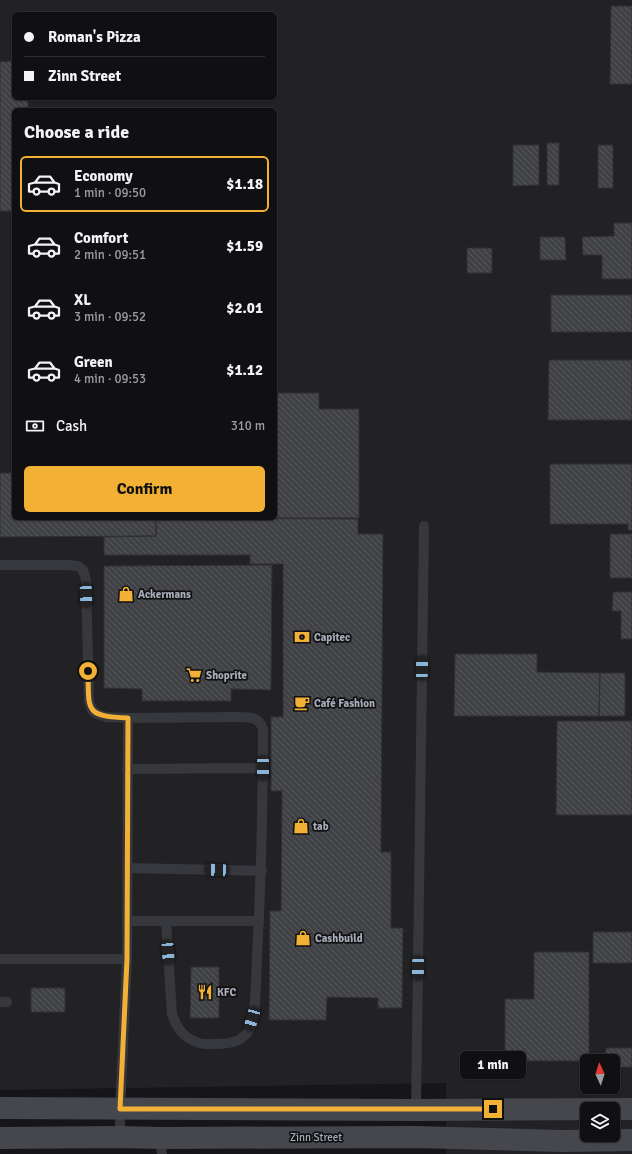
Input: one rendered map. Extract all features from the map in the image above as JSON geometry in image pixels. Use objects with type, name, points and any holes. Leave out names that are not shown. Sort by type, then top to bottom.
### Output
[{"type":"street","points":[[0,1108],[416,1110],[632,1109]]},
{"type":"street","name":"Zinn Street","points":[[0,1138],[120,1137],[161,1146],[415,1137],[562,1141],[632,1140]]},
{"type":"lane","points":[[416,1110],[424,526]]},
{"type":"lane","points":[[0,565],[68,565],[78,566],[83,570],[86,580],[89,701],[92,710],[97,714],[106,717],[128,718],[238,717],[256,719],[261,723],[263,729],[262,871],[254,1007],[249,1031],[242,1038],[233,1042],[202,1044],[192,1041],[182,1034],[175,1025],[172,1014],[166,921]]},
{"type":"lane","points":[[120,1137],[127,959],[128,718]]},
{"type":"lane","points":[[127,769],[263,768]]},
{"type":"lane","points":[[127,868],[262,871]]},
{"type":"lane","points":[[127,921],[259,921]]},
{"type":"lane","points":[[0,959],[127,959]]},
{"type":"shaded area","points":[[0,0],[632,0],[632,1154],[446,1154],[446,1083],[0,1090]]},
{"type":"building","points":[[611,6],[632,6],[632,84],[610,84]]},
{"type":"building","points":[[12,61],[12,100],[28,100],[28,108],[12,108],[12,211],[0,211],[0,62]]},
{"type":"building","points":[[547,143],[559,143],[559,185],[547,185]]},
{"type":"building","points":[[513,145],[539,145],[539,185],[513,186]]},
{"type":"building","points":[[598,145],[613,145],[613,188],[598,188]]},
{"type":"building","points":[[614,223],[632,223],[632,279],[602,279],[602,255],[583,255],[582,237],[614,236]]},
{"type":"building","points":[[540,237],[565,237],[566,260],[540,260]]},
{"type":"building","points":[[467,248],[492,248],[492,273],[467,273]]},
{"type":"building","points":[[551,295],[632,295],[632,332],[551,332]]},
{"type":"building","points":[[549,360],[632,360],[632,420],[548,420]]},
{"type":"building","points":[[277,393],[319,393],[319,409],[359,409],[359,518],[277,518]]},
{"type":"building","points":[[550,464],[632,464],[632,530],[628,530],[628,524],[550,524]]},
{"type":"building","points":[[0,473],[12,473],[12,520],[156,520],[156,536],[0,537]]},
{"type":"building","points":[[277,519],[358,519],[358,534],[383,534],[381,852],[391,852],[391,928],[403,928],[402,1008],[378,1008],[378,998],[327,997],[326,1020],[269,1020],[270,911],[281,911],[282,791],[271,791],[271,717],[283,717],[283,564],[250,564],[250,555],[104,555],[104,537],[156,536],[156,520],[277,520]]},
{"type":"building","points":[[610,534],[632,534],[632,578],[610,578]]},
{"type":"building","points":[[272,565],[271,690],[231,689],[231,701],[142,701],[142,689],[104,688],[104,566]]},
{"type":"building","points":[[613,592],[632,592],[632,639],[621,639],[621,611],[612,611]]},
{"type":"building","points":[[455,654],[537,654],[537,672],[600,673],[599,716],[454,716]]},
{"type":"building","points":[[600,673],[625,673],[625,716],[599,716]]},
{"type":"building","points":[[557,721],[632,721],[632,815],[556,815]]},
{"type":"building","points":[[593,932],[632,932],[632,963],[593,963]]},
{"type":"building","points":[[534,952],[589,952],[589,1054],[580,1054],[580,1061],[505,1061],[505,999],[534,999]]},
{"type":"building","name":"KFC","points":[[191,967],[219,967],[219,1018],[190,1018]]},
{"type":"building","points":[[31,988],[65,988],[65,1012],[31,1012]]},
{"type":"building","points":[[606,1048],[632,1048],[632,1067],[620,1067],[620,1054],[606,1054]]},
{"type":"place","name":"Ackermans","points":[[126,594]]},
{"type":"place","name":"Capitec","points":[[302,637]]},
{"type":"place","name":"Shoprite","points":[[194,675]]},
{"type":"place","name":"Café Fashion","points":[[302,703]]},
{"type":"place","name":"tab","points":[[301,826]]},
{"type":"place","name":"Cashbuild","points":[[303,938]]},
{"type":"place","name":"KFC","points":[[205,992]]},
{"type":"route","points":[[88,671],[89,701],[92,710],[97,714],[106,717],[128,718],[127,959],[120,1109],[493,1109]]}]
